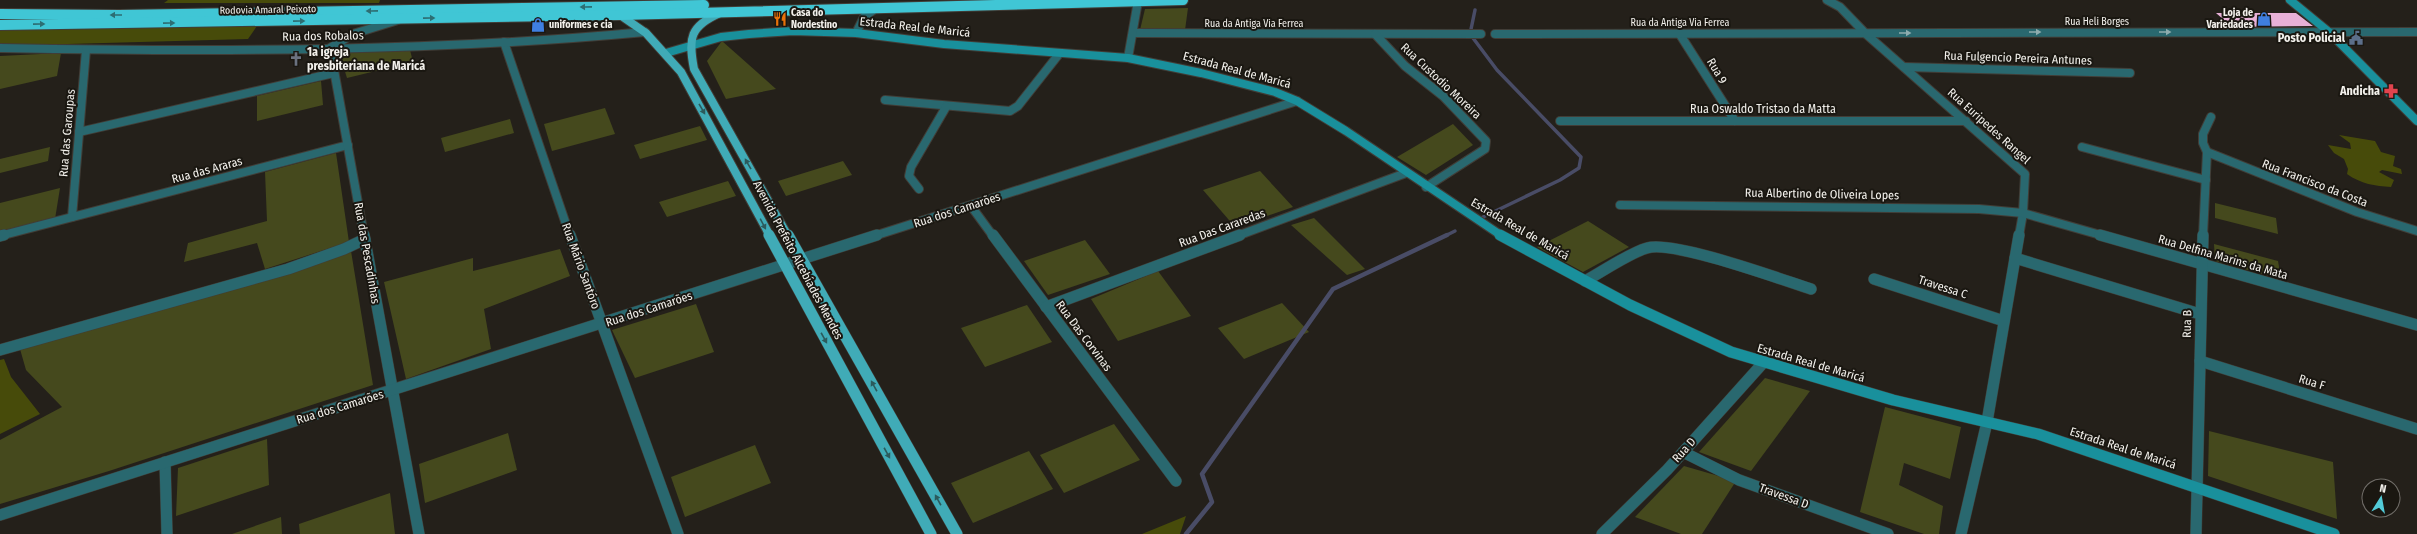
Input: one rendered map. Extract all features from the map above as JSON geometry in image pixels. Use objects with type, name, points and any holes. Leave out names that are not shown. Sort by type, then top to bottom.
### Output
[{"type":"highway","name":"Rodovia Amaral Peixoto","points":[[0,14],[119,15],[695,2],[877,4],[1183,0]]},
{"type":"highway","name":"Rodovia Amaral Peixoto","points":[[0,24],[620,15],[860,8],[877,4]]},
{"type":"main road","points":[[2290,0],[2329,32],[2417,121]]},
{"type":"main road","points":[[689,45],[697,26],[707,18],[722,12]]},
{"type":"main road","name":"Avenida Prefeito Alcebíades Mendes","points":[[620,15],[636,22],[666,53],[688,86],[931,534]]},
{"type":"main road","name":"Estrada Real de Maricá","points":[[666,53],[689,45],[721,37],[749,34],[793,32],[856,33],[944,44],[1059,54],[1128,58],[1229,80],[1275,92],[1297,101],[1489,229],[1585,281],[1704,340],[1763,363],[1893,400],[2038,434],[2334,534]]},
{"type":"main road","name":"Avenida Prefeito Alcebíades Mendes","points":[[689,45],[694,69],[804,260],[957,534]]},
{"type":"main road","points":[[688,86],[702,82]]},
{"type":"street","name":"Rua Euripedes Rangel","points":[[1827,0],[1839,4],[1866,34],[2025,174],[2023,213],[1987,422],[1961,534]]},
{"type":"street","points":[[1128,58],[1138,1]]},
{"type":"street","points":[[856,33],[864,17],[877,4]]},
{"type":"street","points":[[860,8],[864,12],[864,17]]},
{"type":"street","points":[[330,48],[354,34],[402,19]]},
{"type":"street","name":"Rua dos Robalos","points":[[0,48],[86,50],[330,48],[504,42],[645,32]]},
{"type":"street","name":"Rua Heli Borges","points":[[1866,34],[2417,32]]},
{"type":"street","name":"Rua da Antiga Via Ferrea","points":[[1132,33],[1481,34]]},
{"type":"street","name":"Rua 9","points":[[1679,33],[1735,121]]},
{"type":"street","name":"Rua Custodio Moreira","points":[[1375,34],[1405,66],[1443,96],[1486,141],[1486,149],[1426,187]]},
{"type":"street","name":"Rua da Antiga Via Ferrea","points":[[1495,34],[1866,34]]},
{"type":"street","name":"Rua Mário Santóro","points":[[504,42],[557,199],[678,534]]},
{"type":"street","name":"Rua das Pescadinhas","points":[[330,48],[418,534]]},
{"type":"street","name":"Rua das Garoupas","points":[[72,217],[86,50]]},
{"type":"street","points":[[885,100],[1005,112],[1014,109],[1059,54]]},
{"type":"street","name":"Rua Fulgencio Pereira Antunes","points":[[1904,66],[2130,73]]},
{"type":"street","points":[[79,132],[334,73]]},
{"type":"street","name":"Rua dos Camarões","points":[[0,515],[804,260],[1297,101]]},
{"type":"street","points":[[919,189],[909,176],[910,167],[946,107]]},
{"type":"street","name":"Rua B","points":[[2196,534],[2201,264],[2206,180],[2206,152],[2202,145],[2204,129],[2211,117]]},
{"type":"street","name":"Rua Oswaldo Tristao da Matta","points":[[1560,121],[1966,121]]},
{"type":"street","name":"Rua das Araras","points":[[0,236],[348,145]]},
{"type":"street","points":[[2082,148],[2206,180]]},
{"type":"street","name":"Rua Francisco da Costa","points":[[2206,152],[2357,212],[2417,231]]},
{"type":"street","name":"Rua Das Cararedas","points":[[1046,307],[1406,173]]},
{"type":"street","name":"Rua Albertino de Oliveira Lopes","points":[[1620,205],[1979,209],[2023,213]]},
{"type":"street","name":"Rua Das Corvinas","points":[[971,206],[1176,481]]},
{"type":"street","name":"Rua Delfina Marins da Mata","points":[[2023,213],[2417,325]]},
{"type":"street","points":[[0,350],[288,268],[344,250],[365,239]]},
{"type":"street","points":[[1585,281],[1646,248],[1658,246],[1725,261],[1811,289]]},
{"type":"street","points":[[2015,258],[2200,314]]},
{"type":"street","name":"Travessa C","points":[[1874,278],[2004,321]]},
{"type":"street","name":"Rua F","points":[[2200,361],[2417,429]]},
{"type":"street","name":"Rua D","points":[[1602,534],[1632,506],[1683,452],[1763,363]]},
{"type":"street","name":"Travessa D","points":[[1683,452],[1739,480],[1888,534]]},
{"type":"street","points":[[165,462],[167,534]]},
{"type":"green space","points":[[1188,8],[1185,30],[1140,30],[1145,9]]},
{"type":"green space","points":[[722,41],[776,89],[726,99],[707,61]]},
{"type":"green space","points":[[410,50],[413,62],[347,78],[339,52]]},
{"type":"green space","points":[[61,53],[57,76],[0,89],[0,56]]},
{"type":"green space","points":[[321,81],[323,105],[257,121],[257,96]]},
{"type":"green space","points":[[605,108],[615,134],[552,151],[544,124]]},
{"type":"green space","points":[[510,119],[514,133],[445,152],[441,138]]},
{"type":"green space","points":[[1453,124],[1473,145],[1426,175],[1397,157]]},
{"type":"green space","points":[[700,126],[707,140],[640,159],[634,145]]},
{"type":"green space","points":[[50,147],[48,161],[0,173],[0,159]]},
{"type":"green space","points":[[336,153],[349,242],[265,269],[257,243],[184,262],[188,243],[267,221],[265,172]]},
{"type":"green space","points":[[843,161],[852,175],[786,196],[778,181]]},
{"type":"green space","points":[[1260,171],[1293,207],[1235,227],[1203,190]]},
{"type":"green space","points":[[728,181],[736,196],[667,217],[659,202]]},
{"type":"green space","points":[[60,188],[55,219],[0,232],[0,203]]},
{"type":"green space","points":[[2215,203],[2276,218],[2278,234],[2215,218]]},
{"type":"green space","points":[[1314,218],[1365,269],[1347,275],[1291,225]]},
{"type":"green space","points":[[1588,221],[1629,247],[1583,272],[1537,247]]},
{"type":"green space","points":[[1085,240],[1110,274],[1048,295],[1024,261]]},
{"type":"green space","points":[[2214,244],[2278,261],[2281,279],[2215,261]]},
{"type":"green space","points":[[560,249],[570,276],[484,309],[491,349],[406,379],[384,282],[473,258],[473,271]]},
{"type":"green space","points":[[351,251],[373,385],[109,471],[0,504],[0,440],[62,407],[26,370],[20,349]]},
{"type":"green space","points":[[1158,271],[1191,316],[1118,341],[1091,299]]},
{"type":"green space","points":[[1282,303],[1309,332],[1244,359],[1218,328]]},
{"type":"green space","points":[[696,304],[714,352],[635,378],[612,330]]},
{"type":"green space","points":[[1027,305],[1052,342],[985,367],[961,328]]},
{"type":"green space","points":[[1765,378],[1810,391],[1751,471],[1699,452]]},
{"type":"green space","points":[[1885,407],[1961,427],[1950,479],[1904,463],[1899,485],[1943,506],[1939,534],[1924,534],[1860,512]]},
{"type":"green space","points":[[1114,424],[1140,460],[1064,493],[1040,455]]},
{"type":"green space","points":[[2209,431],[2333,462],[2337,519],[2208,476]]},
{"type":"green space","points":[[508,433],[517,470],[425,503],[419,464]]},
{"type":"green space","points":[[267,439],[269,485],[176,516],[178,468]]},
{"type":"green space","points":[[755,445],[771,483],[685,517],[671,477]]},
{"type":"green space","points":[[1029,451],[1053,489],[973,523],[951,483]]},
{"type":"green space","points":[[1684,466],[1736,481],[1702,534],[1681,534],[1635,517]]},
{"type":"green space","points":[[390,493],[395,534],[300,534],[299,524]]},
{"type":"green space","points":[[281,517],[282,534],[232,534]]},
{"type":"shaded area","points":[[168,0],[380,0],[379,3],[164,3]]},
{"type":"shaded area","points":[[257,26],[248,39],[32,45],[0,44],[0,29]]},
{"type":"shaded area","points":[[2339,135],[2375,141],[2381,152],[2395,156],[2393,166],[2401,169],[2402,174],[2382,170],[2379,172],[2394,180],[2391,187],[2368,184],[2347,174],[2348,169],[2344,159],[2334,153],[2328,145],[2351,149],[2350,143]]},
{"type":"shaded area","points":[[4,359],[11,377],[40,414],[0,434],[0,360]]},
{"type":"shaded area","points":[[1186,516],[1180,534],[1142,534]]},
{"type":"building","name":"Loja de Variedades","points":[[2216,13],[2296,13],[2313,26],[2232,27]]},
{"type":"waterway","points":[[1475,10],[1470,34],[1497,70],[1581,157],[1579,168],[1560,180],[1481,218]]},
{"type":"waterway","points":[[1447,235],[1455,231]]},
{"type":"waterway","points":[[1186,534],[1212,502],[1202,474],[1333,289],[1447,235]]},
{"type":"place","name":"Casa do Nordestino","points":[[780,19]]},
{"type":"place","name":"Loja de Variedades","points":[[2264,19]]},
{"type":"place","name":"uniformes e cia","points":[[538,25]]},
{"type":"place","name":"Posto Policial","points":[[2356,38]]},
{"type":"place","name":"1a igreja presbiteriana de Maricá","points":[[296,59]]},
{"type":"place","name":"Andicha","points":[[2391,91]]}]
